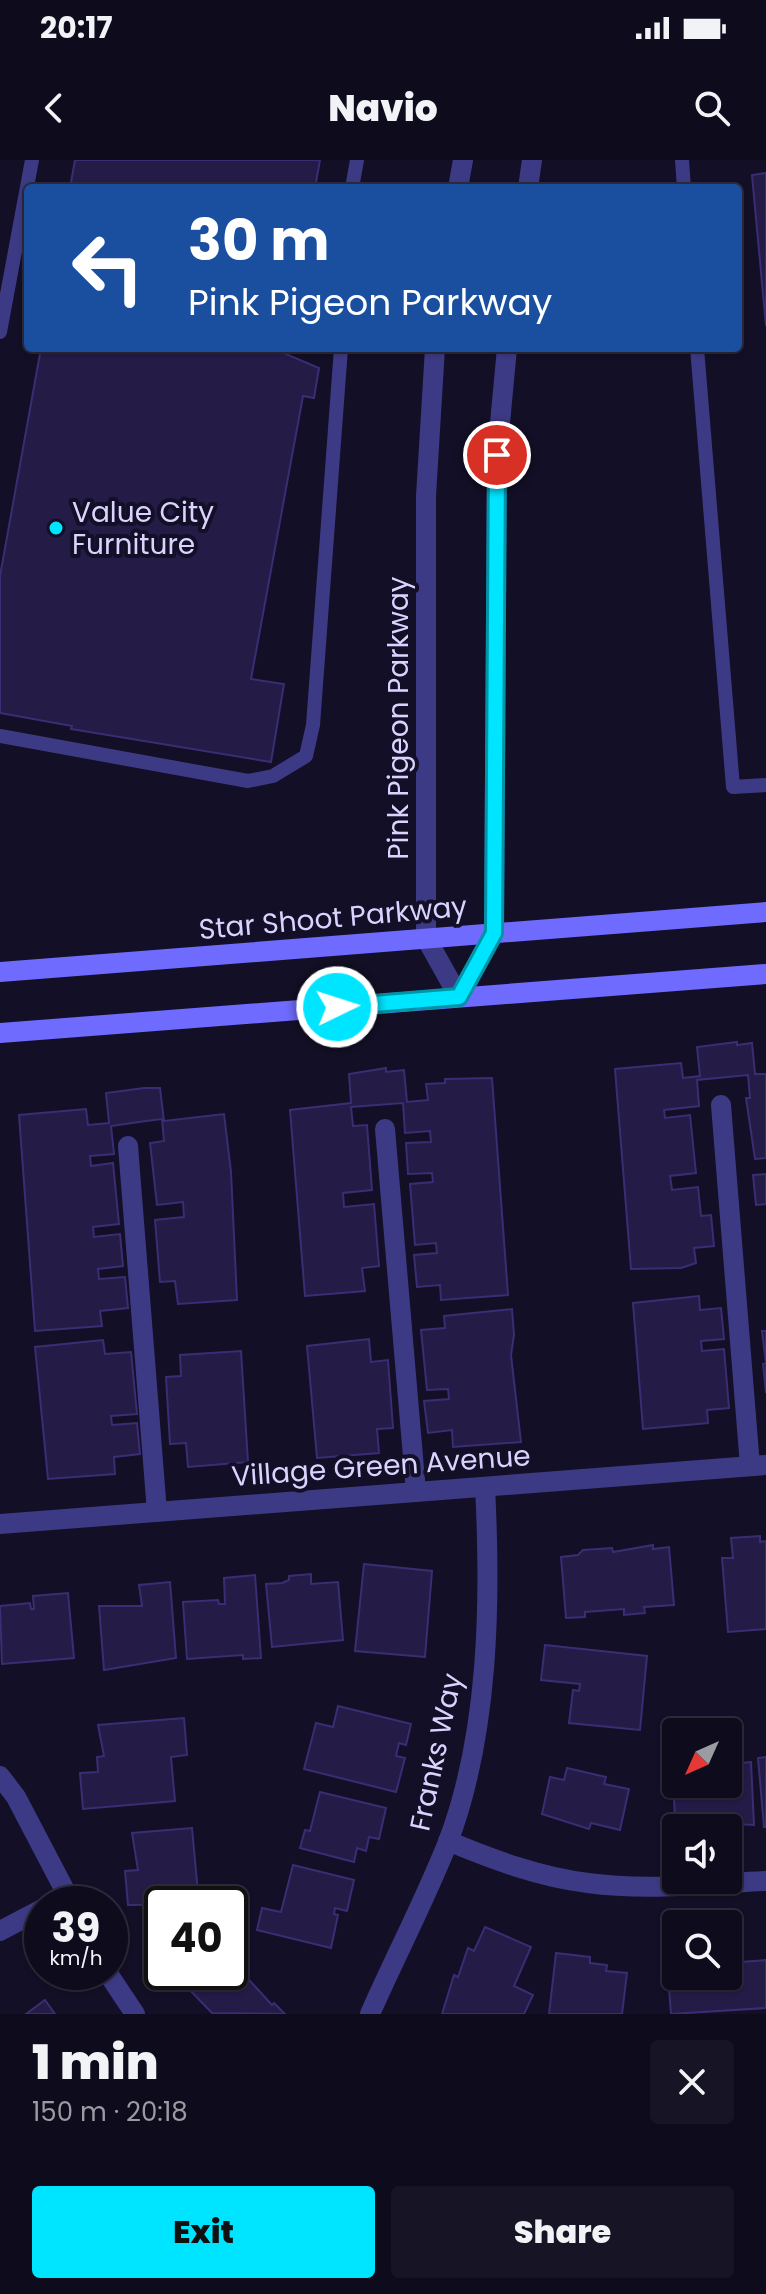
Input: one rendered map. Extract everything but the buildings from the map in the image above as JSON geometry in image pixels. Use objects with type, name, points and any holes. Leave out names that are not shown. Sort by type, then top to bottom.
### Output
[{"type":"street","points":[[459,184],[463,160]]},
{"type":"street","points":[[529,184],[532,160]]},
{"type":"street","name":"Pink Pigeon Parkway","points":[[435,352],[426,496],[426,938],[459,997]]},
{"type":"street","points":[[459,997],[494,933],[497,455],[507,352]]},
{"type":"street","name":"Star Shoot Parkway","points":[[0,972],[766,912]]},
{"type":"street","points":[[0,1033],[766,974]]},
{"type":"street","points":[[721,1105],[758,1465]]},
{"type":"street","points":[[385,1129],[416,1492]]},
{"type":"street","points":[[128,1146],[157,1512]]},
{"type":"street","name":"Village Green Avenue","points":[[0,1524],[758,1465]]},
{"type":"street","name":"Franks Way","points":[[370,2014],[448,1841],[464,1783],[485,1648],[489,1571],[485,1487]]},
{"type":"street","points":[[0,1776],[16,1797],[56,1886]]},
{"type":"street","points":[[448,1841],[499,1862],[588,1883],[645,1887],[766,1881]]},
{"type":"street","points":[[0,1931],[24,1918]]},
{"type":"street","points":[[119,1990],[135,2014]]},
{"type":"lane","points":[[28,184],[32,160]]},
{"type":"lane","points":[[353,184],[357,160]]},
{"type":"lane","points":[[682,160],[684,184]]},
{"type":"lane","points":[[0,332],[24,203]]},
{"type":"lane","points":[[0,736],[248,781],[273,776],[306,756],[313,725],[341,352]]},
{"type":"lane","points":[[697,352],[733,787],[766,785]]},
{"type":"place","name":"Value City Furniture","points":[[56,528]]},
{"type":"route","points":[[337,1007],[459,997],[494,933],[497,455]]}]
